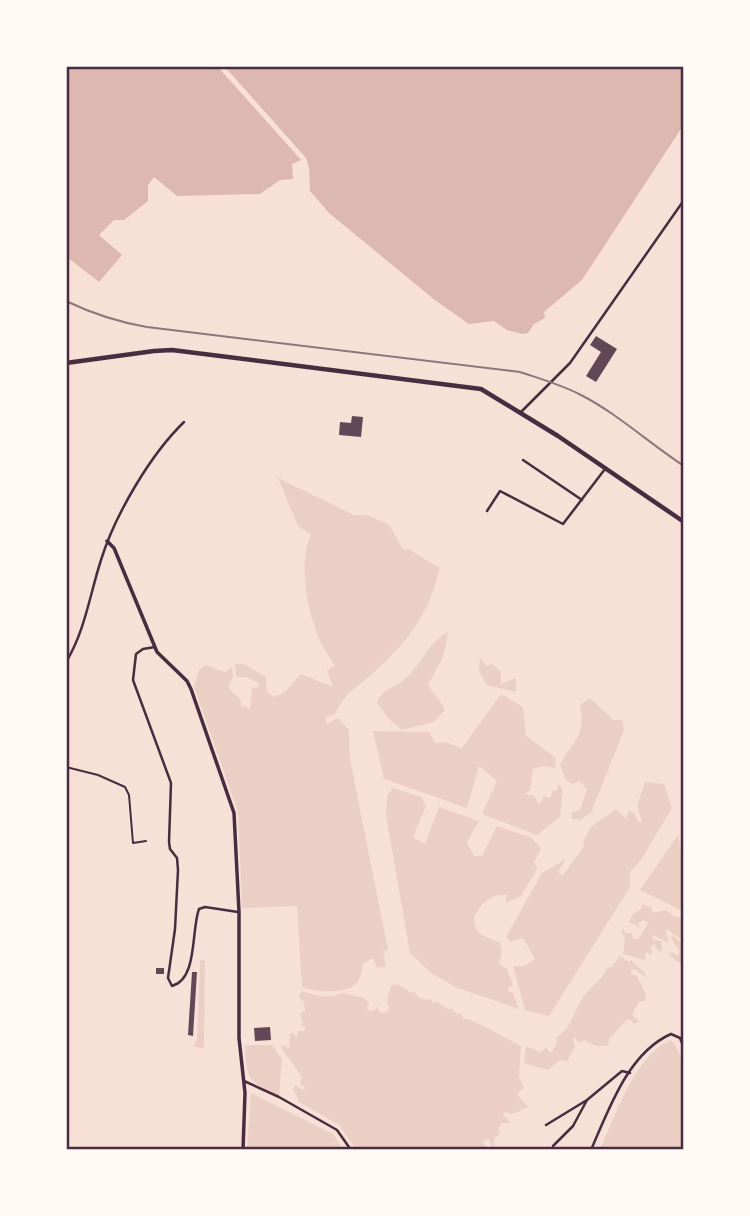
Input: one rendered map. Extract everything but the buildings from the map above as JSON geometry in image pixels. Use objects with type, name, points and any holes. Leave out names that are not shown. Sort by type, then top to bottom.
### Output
[{"type":"main road","points":[[66,363],[154,351],[194,352],[470,386],[490,393],[684,522]]},
{"type":"street","points":[[520,413],[570,363],[684,200]]},
{"type":"street","points":[[66,662],[77,644],[107,541],[156,453],[184,422]]},
{"type":"street","points":[[523,460],[582,500]]},
{"type":"street","points":[[487,511],[500,491],[563,524],[605,469]]},
{"type":"street","points":[[107,541],[114,548],[155,647],[187,681],[233,813],[239,912],[239,1038],[244,1081],[243,1150]]},
{"type":"street","points":[[155,647],[143,649],[136,654],[133,680],[171,783],[169,842],[170,849],[177,858],[178,870],[175,929],[168,978],[172,986],[179,984],[188,975],[199,909],[205,907],[239,912]]},
{"type":"street","points":[[591,1150],[612,1102],[630,1073],[659,1040],[671,1034],[680,1038],[684,1048]]},
{"type":"street","points":[[546,1125],[586,1100],[622,1072],[630,1073]]},
{"type":"street","points":[[244,1081],[279,1097],[337,1130],[351,1150]]},
{"type":"street","points":[[553,1146],[573,1126],[586,1100]]},
{"type":"path","points":[[66,767],[98,775],[125,787],[129,796],[133,843],[146,841]]},
{"type":"shaded area","points":[[66,67],[683,67],[683,126],[582,280],[544,312],[545,318],[534,324],[528,333],[522,334],[507,330],[494,321],[469,324],[436,301],[329,213],[310,191],[306,158],[292,164],[293,179],[280,180],[260,194],[177,196],[154,177],[148,185],[148,201],[124,220],[114,220],[99,235],[122,255],[99,282],[67,257]]},
{"type":"shaded area","points":[[278,478],[354,515],[368,515],[389,525],[403,549],[410,550],[440,568],[429,601],[406,639],[347,696],[335,714],[326,717],[326,724],[338,718],[349,730],[350,759],[388,950],[383,951],[386,966],[377,968],[373,958],[363,964],[360,978],[355,985],[336,991],[302,987],[297,906],[242,908],[238,812],[194,687],[199,670],[205,665],[225,672],[232,667],[233,678],[228,685],[230,690],[241,700],[241,707],[246,706],[250,710],[252,687],[256,689],[260,684],[247,677],[236,677],[235,664],[244,664],[266,677],[267,692],[274,697],[285,692],[301,674],[333,687],[327,670],[335,665],[319,638],[305,583],[306,549],[311,535],[298,526]]},
{"type":"shaded area","points":[[448,632],[443,657],[428,685],[445,710],[434,722],[402,730],[387,717],[377,703],[386,691],[406,678],[435,641]]},
{"type":"shaded area","points":[[480,658],[487,666],[492,664],[501,672],[501,684],[516,678],[516,692],[487,685],[479,671]]},
{"type":"shaded area","points":[[501,694],[523,707],[526,736],[556,758],[555,768],[543,766],[533,769],[530,790],[524,794],[534,796],[539,804],[543,796],[549,798],[551,792],[557,790],[559,784],[563,791],[560,817],[537,835],[482,814],[497,781],[479,766],[467,808],[384,779],[373,731],[429,732],[435,743],[446,742],[462,748]]},
{"type":"shaded area","points":[[590,698],[613,720],[622,720],[624,730],[591,813],[580,820],[572,819],[571,813],[580,810],[587,789],[579,781],[573,784],[566,780],[560,765],[580,731],[580,705]]},
{"type":"shaded area","points":[[645,782],[664,784],[672,808],[641,860],[630,872],[630,887],[549,1016],[525,1010],[513,966],[524,966],[535,959],[523,938],[511,942],[506,937],[542,873],[566,859],[558,872],[563,875],[583,848],[584,839],[592,826],[616,809],[626,819],[629,810],[635,814],[637,821],[642,823],[637,805]]},
{"type":"shaded area","points":[[393,788],[421,797],[426,806],[413,837],[425,844],[439,807],[479,821],[467,842],[474,856],[482,856],[497,826],[532,838],[541,849],[534,862],[537,869],[521,896],[506,903],[507,895],[491,898],[474,917],[479,932],[500,943],[502,951],[499,964],[507,969],[513,985],[508,991],[513,993],[519,1009],[455,987],[431,973],[410,953],[386,815],[387,796]]},
{"type":"shaded area","points":[[678,835],[683,861],[683,911],[640,890]]},
{"type":"shaded area","points":[[643,904],[651,907],[653,913],[666,910],[675,917],[684,917],[683,941],[668,930],[665,930],[669,943],[653,935],[652,939],[661,941],[662,949],[660,952],[655,944],[650,947],[651,955],[646,952],[645,960],[623,954],[625,938],[622,933],[623,929],[638,940],[648,923],[644,920],[638,923],[640,928],[629,922]]},
{"type":"shaded area","points":[[672,935],[683,944],[682,972],[682,965],[669,955],[672,952],[677,955],[680,952],[671,938]]},
{"type":"shaded area","points":[[620,956],[629,962],[631,960],[646,974],[644,976],[635,969],[630,970],[637,976],[646,995],[645,1001],[639,1002],[632,1015],[639,1021],[635,1024],[629,1019],[626,1021],[610,1037],[608,1046],[596,1046],[584,1040],[578,1043],[575,1037],[575,1047],[567,1061],[560,1060],[548,1070],[524,1063],[526,1046],[540,1052],[546,1048],[551,1053],[557,1042],[556,1038],[568,1026],[581,1000]]},
{"type":"shaded area","points":[[205,960],[204,1049],[193,1046],[197,1040],[200,961]]},
{"type":"shaded area","points":[[398,984],[412,993],[415,992],[418,997],[427,1000],[431,998],[433,1003],[436,1001],[457,1014],[461,1013],[463,1018],[521,1046],[519,1076],[524,1088],[517,1094],[528,1107],[513,1114],[504,1112],[503,1115],[511,1123],[502,1123],[498,1128],[500,1134],[494,1138],[495,1145],[492,1148],[489,1139],[484,1140],[484,1144],[490,1149],[356,1149],[339,1125],[299,1102],[293,1088],[296,1085],[302,1090],[306,1088],[300,1083],[302,1077],[280,1046],[289,1048],[290,1034],[297,1037],[298,1031],[305,1031],[306,1028],[301,1025],[303,1022],[300,1014],[305,1011],[304,1002],[298,996],[302,991],[322,996],[341,993],[364,998],[369,1003],[367,1009],[371,1011],[376,1009],[376,1006],[381,1013],[388,1012],[388,993],[391,986]]},
{"type":"shaded area","points":[[670,1040],[677,1048],[684,1074],[683,1149],[600,1149],[636,1073],[657,1048]]},
{"type":"shaded area","points":[[245,1045],[272,1045],[282,1059],[279,1097],[251,1078]]},
{"type":"shaded area","points":[[251,1093],[333,1134],[343,1149],[247,1149]]},
{"type":"pier","points":[[218,67],[225,67],[306,158],[301,160]]},
{"type":"pier","points":[[683,126],[684,132],[584,282],[549,313],[545,312],[582,281]]},
{"type":"railway","points":[[66,301],[106,317],[147,327],[520,372],[566,388],[595,403],[684,466]]}]
